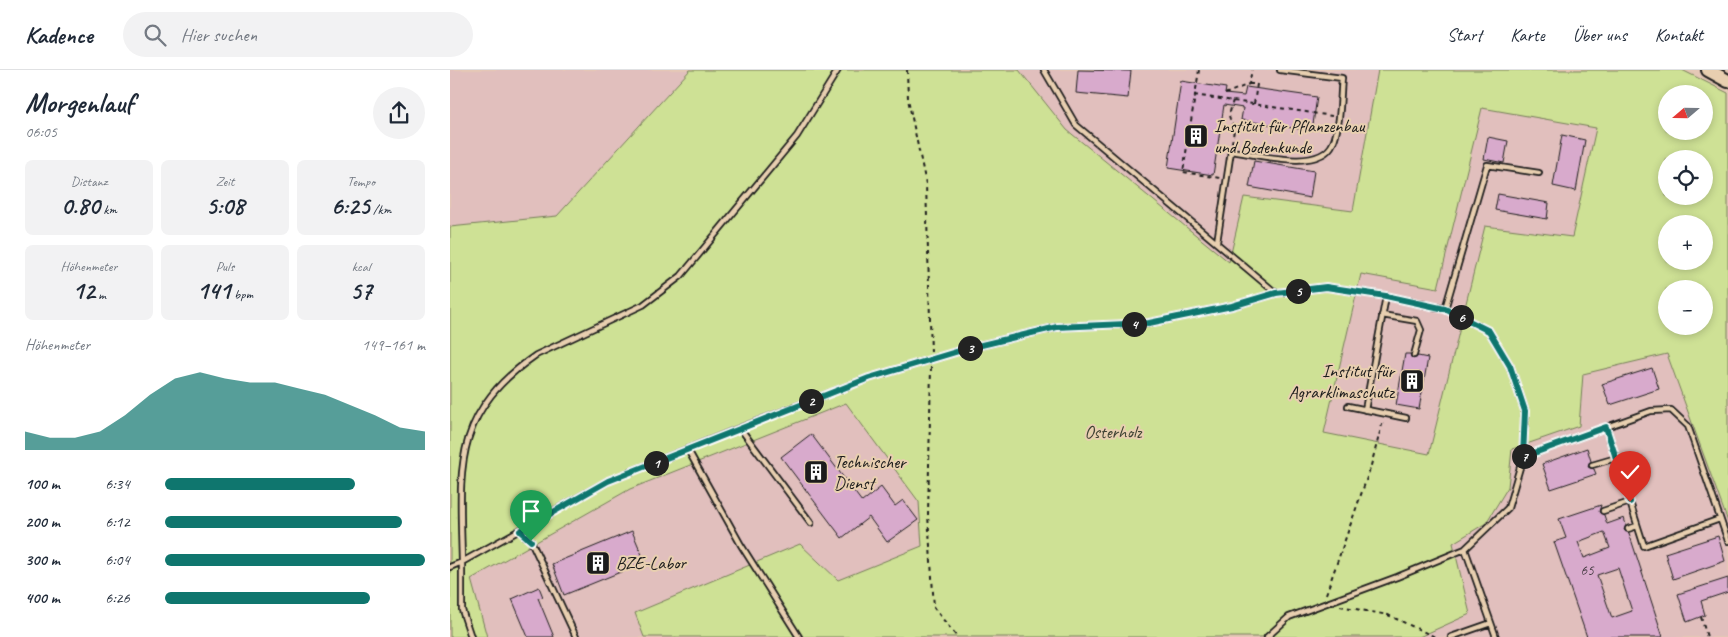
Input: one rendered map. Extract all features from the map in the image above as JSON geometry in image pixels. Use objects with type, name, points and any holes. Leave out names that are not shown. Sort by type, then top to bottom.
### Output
[{"type":"main road","points":[[1708,70],[1728,81]]},
{"type":"lane","points":[[471,637],[462,610],[461,478],[467,438],[476,416],[491,394],[521,365],[536,355],[643,306],[682,276],[797,136],[838,70]]},
{"type":"lane","points":[[1044,70],[1076,125],[1217,242],[1241,266],[1276,293]]},
{"type":"lane","points":[[1217,242],[1231,151],[1304,161],[1320,156],[1332,144],[1338,117],[1342,78],[1280,70]]},
{"type":"lane","points":[[1445,309],[1487,165],[1539,173]]},
{"type":"lane","points":[[450,567],[520,531],[608,481],[740,428],[869,378],[969,348],[1057,327],[1149,323],[1232,306],[1276,293],[1326,287],[1386,296],[1445,309],[1489,331],[1510,366],[1525,411],[1523,457],[1508,508],[1464,549],[1397,577],[1289,617],[1267,637]]},
{"type":"lane","points":[[1365,410],[1386,296]]},
{"type":"lane","points":[[1382,315],[1417,321],[1421,330],[1414,355]]},
{"type":"lane","points":[[1348,406],[1406,418]]},
{"type":"lane","points":[[1523,457],[1651,411],[1671,410],[1688,426],[1728,541]]},
{"type":"lane","points":[[1606,427],[1644,546],[1720,519]]},
{"type":"lane","points":[[740,428],[810,523]]},
{"type":"lane","points":[[688,450],[740,546],[799,637]]},
{"type":"lane","points":[[1592,465],[1616,458]]},
{"type":"lane","points":[[1603,511],[1630,502]]},
{"type":"lane","points":[[1628,529],[1637,526]]},
{"type":"lane","points":[[520,531],[531,541],[576,637]]},
{"type":"lane","points":[[1464,549],[1496,637]]},
{"type":"lane","points":[[1451,637],[1491,623]]},
{"type":"path","points":[[1198,70],[1183,172],[1227,179]]},
{"type":"path","points":[[1250,84],[1252,70]]},
{"type":"path","points":[[1225,94],[1250,84],[1257,84],[1254,104]]},
{"type":"path","points":[[1194,96],[1233,100],[1338,117]]},
{"type":"path","points":[[1231,151],[1234,130],[1230,116],[1233,100]]},
{"type":"path","points":[[1385,414],[1370,469],[1323,603],[1388,614],[1434,637]]},
{"type":"path","points":[[1701,617],[1707,637]]},
{"type":"shaded area","name":"Osterholz","points":[[450,70],[1682,70],[1712,85],[1658,85],[1658,140],[1713,140],[1713,86],[1728,93],[1728,637],[450,637]]},
{"type":"green space","name":"Osterholz","points":[[690,70],[1019,70],[1067,130],[1229,262],[1244,197],[1353,211],[1378,70],[1682,70],[1712,85],[1658,85],[1658,140],[1713,140],[1713,86],[1728,93],[1728,522],[1667,354],[1583,374],[1579,426],[1512,449],[1508,487],[1486,523],[1453,543],[1470,614],[1419,637],[644,637],[635,613],[800,544],[838,580],[922,546],[919,502],[846,403],[630,489],[471,579],[487,637],[450,637],[450,227],[557,216]],"holes":[[[1482,108],[1596,128],[1572,237],[1485,226],[1429,454],[1324,433],[1361,274],[1438,288]]]},
{"type":"building","points":[[1078,70],[1131,71],[1128,98],[1076,93]]},
{"type":"building","points":[[1181,81],[1226,88],[1225,94],[1244,96],[1246,87],[1317,97],[1312,131],[1241,120],[1243,108],[1224,105],[1213,175],[1168,168]]},
{"type":"building","points":[[1562,135],[1585,140],[1576,191],[1553,186]]},
{"type":"building","points":[[1488,137],[1508,141],[1504,163],[1484,159]]},
{"type":"building","points":[[1254,161],[1314,171],[1310,198],[1249,187]]},
{"type":"building","points":[[1498,194],[1549,203],[1547,219],[1495,210]]},
{"type":"building","name":"Institut für Agrarklimaschutz","points":[[1405,354],[1410,354],[1413,359],[1418,356],[1428,358],[1419,409],[1396,405]]},
{"type":"building","points":[[1652,368],[1659,389],[1610,405],[1602,384]]},
{"type":"building","name":"Technischer Dienst","points":[[811,434],[862,502],[881,487],[895,506],[903,500],[918,520],[887,542],[869,517],[842,538],[781,457]]},
{"type":"building","points":[[1587,448],[1591,461],[1588,467],[1594,469],[1596,474],[1551,489],[1542,464]]},
{"type":"building","points":[[1601,505],[1599,512],[1604,515],[1607,524],[1624,518],[1626,525],[1624,530],[1629,533],[1663,637],[1587,637],[1554,542],[1566,538],[1559,519]],"holes":[[[1604,532],[1610,548],[1584,558],[1578,542]],[[1618,568],[1632,611],[1612,618],[1597,575]]]},
{"type":"building","name":"BZE-Labor","points":[[632,531],[645,562],[564,595],[552,564]]},
{"type":"building","points":[[1718,536],[1725,561],[1673,579],[1665,553]]},
{"type":"building","points":[[1728,578],[1728,592],[1701,601],[1705,615],[1687,622],[1678,594]]},
{"type":"building","points":[[539,587],[543,597],[538,598],[554,637],[528,637],[512,599]]},
{"type":"place","name":"Institut für Pflanzenbau und Bodenkunde","points":[[1196,136]]},
{"type":"place","name":"Institut für Agrarklimaschutz","points":[[1412,381]]},
{"type":"place","name":"Technischer Dienst","points":[[816,472]]},
{"type":"place","name":"BZE-Labor","points":[[598,563]]},
{"type":"route","points":[[531,541],[520,531],[608,481],[869,378],[969,348],[1057,327],[1149,323],[1232,306],[1276,293],[1326,287],[1386,296],[1445,309],[1489,331],[1510,366],[1525,411],[1523,457],[1606,427],[1630,502]]}]
